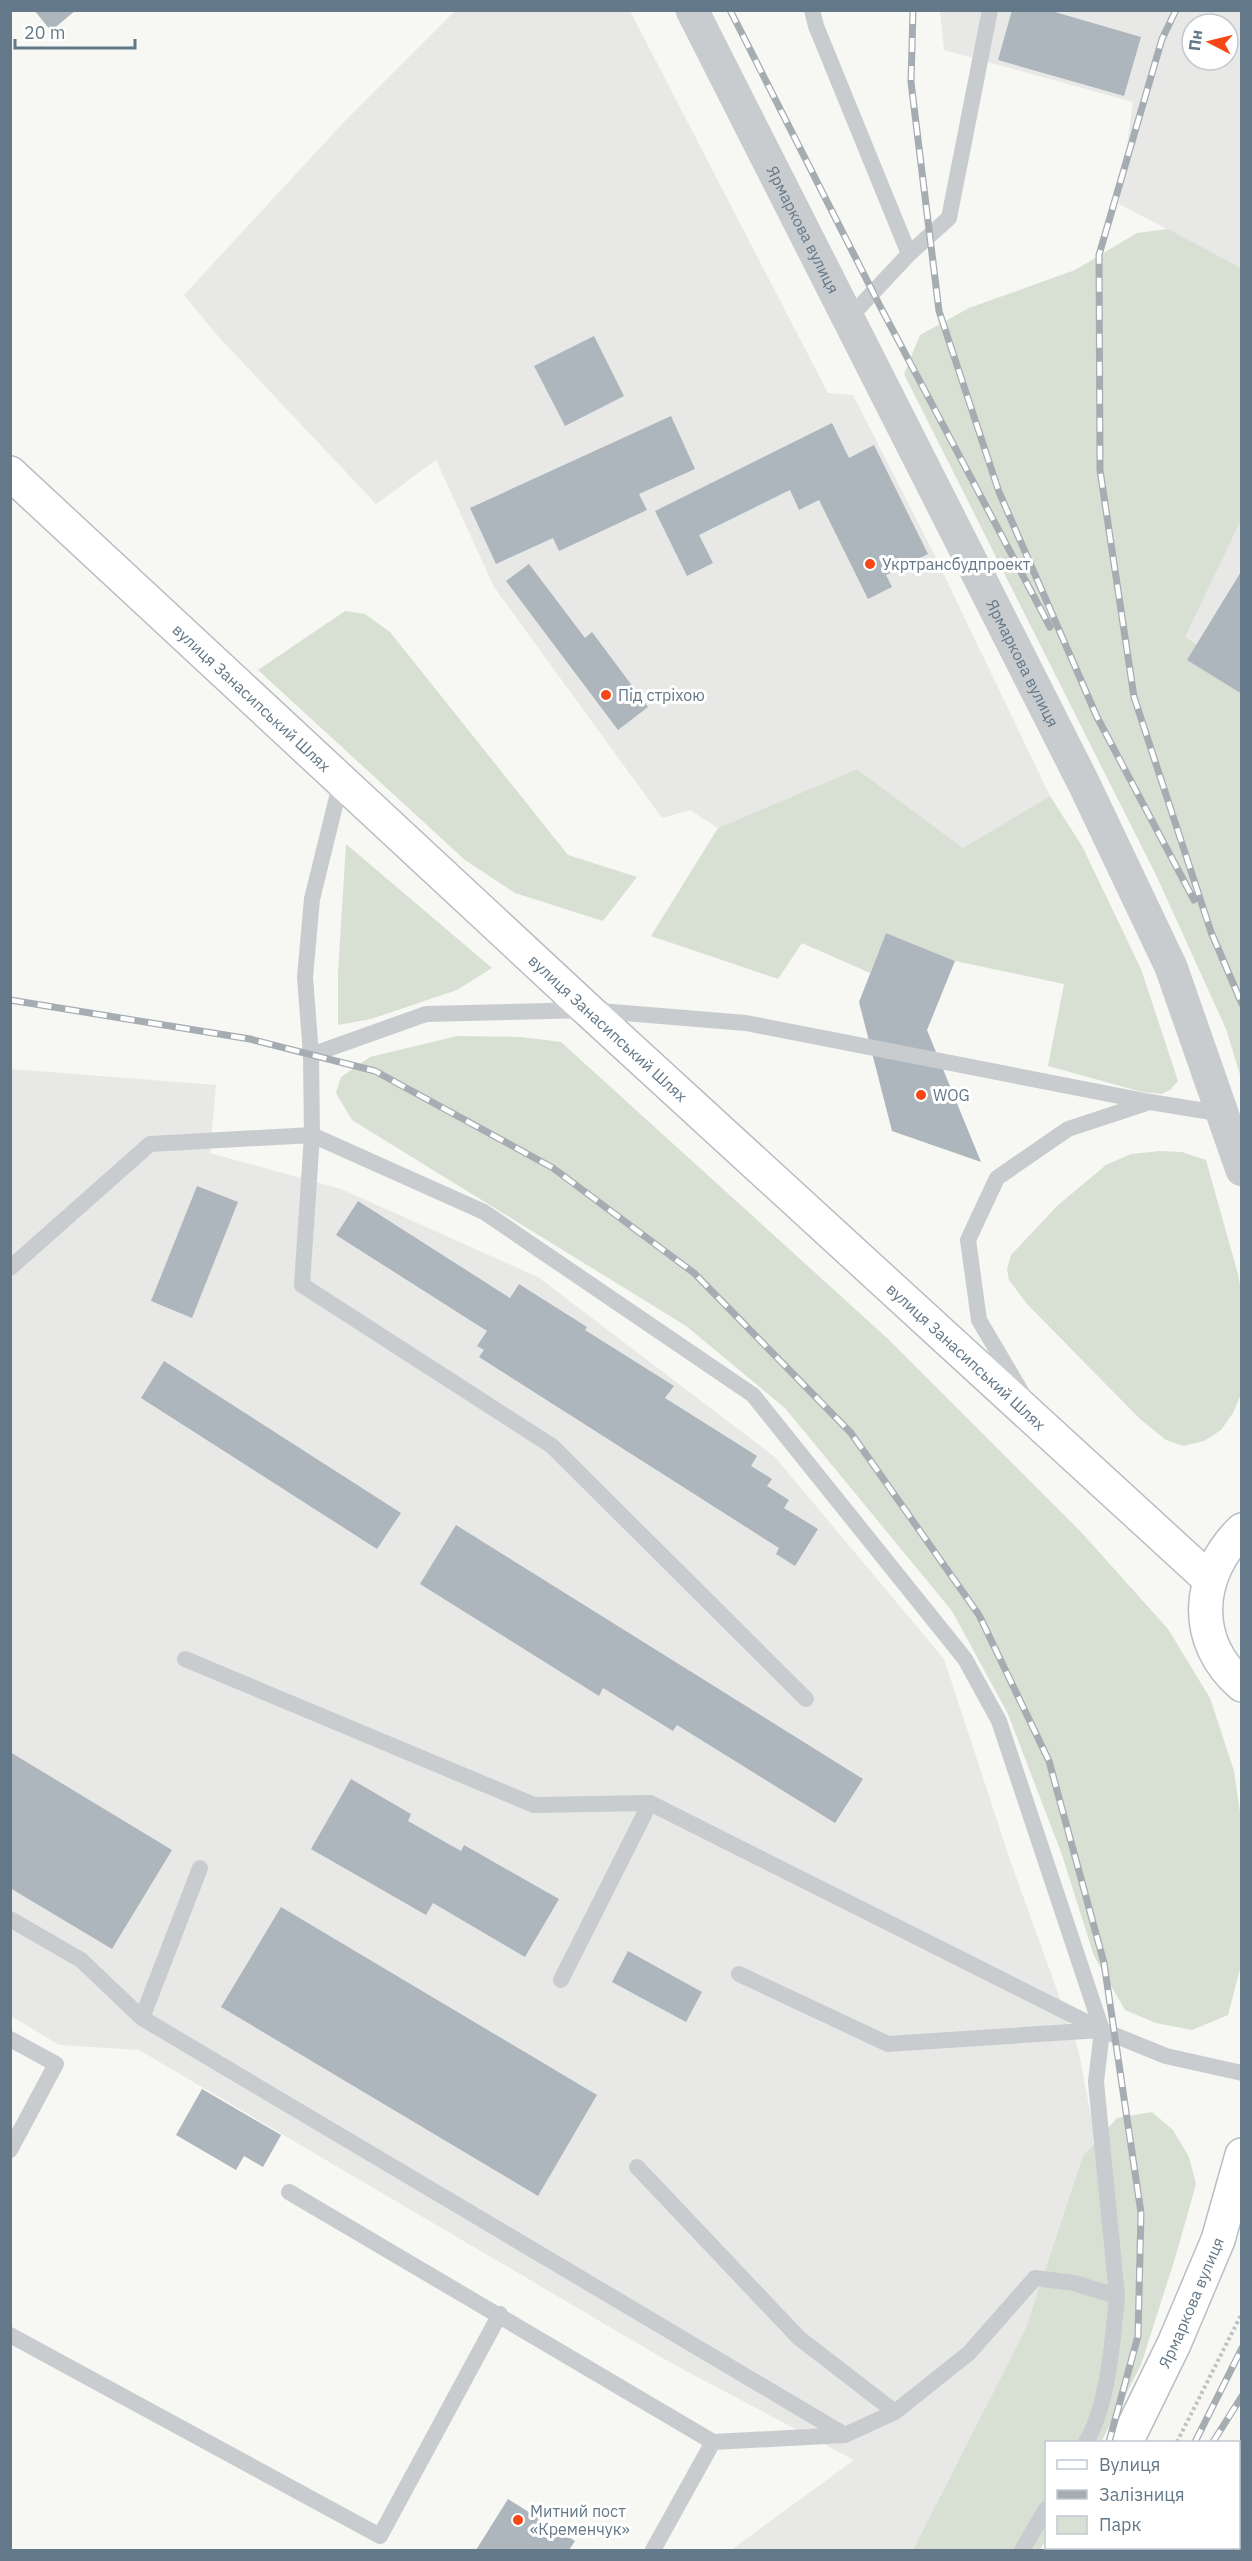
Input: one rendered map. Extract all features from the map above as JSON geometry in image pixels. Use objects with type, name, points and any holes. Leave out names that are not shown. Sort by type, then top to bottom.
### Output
[{"type":"main road","name":"вулиця Занасипський Шлях","points":[[10,474],[588,1010],[1209,1579]]},
{"type":"main road","points":[[1242,1530],[1227,1544],[1215,1564],[1209,1579],[1205,1611],[1209,1635],[1218,1657],[1232,1677],[1242,1685]]},
{"type":"main road","name":"Ярмаркова вулиця","points":[[1126,2441],[1174,2344],[1218,2240],[1242,2155]]},
{"type":"street","name":"Ярмаркова вулиця","points":[[692,10],[1084,784],[1171,967],[1242,1170]]},
{"type":"lane","points":[[812,10],[816,26],[909,254]]},
{"type":"lane","points":[[849,318],[909,254],[949,218],[990,10]]},
{"type":"lane","points":[[341,781],[312,899],[305,977],[311,1055],[312,1135],[302,1285],[552,1446],[806,1699]]},
{"type":"lane","points":[[311,1055],[426,1014],[588,1010],[746,1023],[1150,1102],[1224,1114]]},
{"type":"lane","points":[[1040,1425],[979,1320],[968,1240],[997,1178],[1068,1129],[1150,1102]]},
{"type":"lane","points":[[10,1268],[150,1144],[312,1135],[484,1212],[753,1395],[965,1659],[999,1721],[1102,2030],[1096,2082],[1117,2296],[1113,2339],[1096,2426],[1087,2441]]},
{"type":"lane","points":[[185,1659],[534,1805],[650,1803],[1102,2030],[1166,2056],[1242,2073]]},
{"type":"lane","points":[[561,1980],[650,1803]]},
{"type":"lane","points":[[142,2018],[200,1868]]},
{"type":"lane","points":[[10,1919],[81,1960],[142,2018],[845,2435]]},
{"type":"lane","points":[[739,1974],[888,2044],[1102,2030]]},
{"type":"lane","points":[[10,2039],[56,2064],[10,2150]]},
{"type":"lane","points":[[637,2167],[799,2338],[895,2412]]},
{"type":"lane","points":[[289,2192],[500,2314],[713,2442],[845,2435],[895,2412],[969,2353],[1035,2278],[1074,2283],[1117,2296]]},
{"type":"lane","points":[[10,2335],[380,2536],[500,2314]]},
{"type":"lane","points":[[653,2550],[713,2442]]},
{"type":"lane","points":[[1022,2550],[1045,2512]]},
{"type":"path","points":[[1177,2441],[1242,2313]]},
{"type":"shaded area","points":[[455,11],[630,11],[828,393],[853,395],[932,550],[1050,796],[963,848],[857,769],[718,828],[690,810],[662,818],[494,587],[436,460],[376,504],[216,334],[184,295],[342,124]]},
{"type":"shaded area","points":[[940,11],[1241,11],[1241,268],[1119,204],[1133,102],[944,50]]},
{"type":"shaded area","points":[[1241,509],[1241,824],[1171,647]]},
{"type":"shaded area","points":[[11,1069],[216,1085],[210,1153],[341,1189],[538,1277],[775,1457],[944,1659],[1011,1863],[1078,2048],[1094,2132],[1087,2226],[1046,2441],[996,2550],[731,2550],[854,2460],[671,2363],[139,2050],[59,2045],[11,2016]]},
{"type":"green space","points":[[1168,229],[1241,268],[1241,520],[1185,637],[1241,673],[1241,1078],[1226,1029],[1156,875],[904,374],[920,335],[969,308],[1075,270],[1137,233]]},
{"type":"green space","points":[[345,611],[365,614],[390,632],[568,855],[637,877],[603,921],[515,893],[465,860],[258,670]]},
{"type":"green space","points":[[857,769],[963,848],[1050,796],[1082,846],[1141,969],[1178,1081],[1170,1090],[1161,1094],[1142,1092],[1048,1066],[1064,984],[955,961],[886,933],[870,973],[802,943],[778,979],[651,936],[718,828]]},
{"type":"green space","points":[[346,844],[492,968],[457,990],[371,1019],[338,1025],[338,972]]},
{"type":"green space","points":[[457,1036],[522,1037],[561,1042],[887,1338],[1082,1533],[1168,1629],[1210,1698],[1234,1771],[1242,1826],[1242,1947],[1240,1969],[1228,2015],[1192,2030],[1156,2023],[1125,2010],[1094,1956],[1062,1855],[1008,1714],[952,1611],[785,1408],[686,1326],[352,1120],[336,1093],[341,1077],[370,1057]]},
{"type":"green space","points":[[1160,1151],[1182,1152],[1206,1160],[1242,1296],[1241,1394],[1233,1413],[1221,1430],[1204,1441],[1183,1446],[1166,1440],[1140,1419],[1027,1304],[1009,1280],[1007,1269],[1011,1255],[1058,1205],[1106,1165],[1131,1154]]},
{"type":"green space","points":[[1152,2112],[1173,2130],[1189,2157],[1196,2184],[1141,2365],[1102,2441],[1045,2441],[1045,2541],[1040,2550],[913,2550],[1026,2328],[1083,2156],[1117,2118]]},
{"type":"green space","points":[[1241,2442],[1241,2550],[1180,2550],[1240,2549]]},
{"type":"building","points":[[34,10],[76,10],[51,31]]},
{"type":"building","points":[[1012,10],[1048,10],[1141,37],[1124,96],[998,60]]},
{"type":"building","points":[[594,336],[624,396],[565,426],[534,366]]},
{"type":"building","points":[[671,416],[695,469],[639,494],[647,510],[559,551],[553,538],[496,564],[470,508]]},
{"type":"building","points":[[832,423],[849,458],[874,445],[928,554],[886,575],[892,587],[868,599],[819,500],[799,510],[790,490],[699,535],[713,563],[687,576],[655,511]]},
{"type":"building","points":[[529,564],[585,638],[592,632],[648,707],[618,730],[506,581]]},
{"type":"building","points":[[1242,570],[1242,694],[1187,660]]},
{"type":"building","points":[[886,933],[955,961],[927,1030],[981,1162],[892,1131],[859,1002]]},
{"type":"building","points":[[197,1186],[238,1202],[192,1318],[151,1301]]},
{"type":"building","points":[[358,1201],[510,1298],[519,1284],[587,1327],[585,1330],[674,1386],[665,1398],[757,1456],[751,1466],[772,1479],[767,1486],[789,1500],[784,1508],[818,1529],[795,1566],[776,1554],[779,1548],[479,1357],[484,1350],[477,1346],[487,1331],[336,1235]]},
{"type":"building","points":[[164,1361],[401,1513],[377,1549],[141,1398]]},
{"type":"building","points":[[456,1525],[863,1779],[835,1823],[677,1725],[673,1731],[603,1688],[599,1696],[420,1584]]},
{"type":"building","points":[[10,1752],[172,1850],[112,1949],[10,1888]]},
{"type":"building","points":[[351,1779],[411,1814],[408,1821],[461,1851],[464,1845],[559,1899],[525,1957],[433,1903],[426,1915],[311,1849]]},
{"type":"building","points":[[281,1907],[597,2095],[538,2196],[221,2007]]},
{"type":"building","points":[[628,1951],[702,1992],[686,2022],[612,1982]]},
{"type":"building","points":[[202,2089],[281,2135],[263,2167],[244,2156],[236,2170],[176,2135]]},
{"type":"building","name":"Митний пост «Кременчук»","points":[[508,2499],[575,2541],[569,2550],[476,2550]]},
{"type":"railway","points":[[730,10],[880,306],[1050,627]]},
{"type":"railway","points":[[913,10],[911,82],[939,311],[999,492],[1097,717],[1194,900]]},
{"type":"railway","points":[[1176,10],[1162,39],[1099,255],[1100,470],[1134,697],[1211,932],[1242,1004]]},
{"type":"railway","points":[[10,1000],[250,1039],[375,1071],[553,1168],[694,1273],[851,1433],[979,1615],[1049,1761],[1104,1963],[1141,2213],[1138,2336],[1109,2441]]},
{"type":"railway","points":[[1196,2441],[1242,2348]]},
{"type":"railway","points":[[1214,2441],[1242,2396]]},
{"type":"place","name":"Укртрансбудпроект","points":[[870,564]]},
{"type":"place","name":"Під стріхою","points":[[606,695]]},
{"type":"place","name":"WOG","points":[[921,1095]]},
{"type":"place","name":"Митний пост «Кременчук»","points":[[518,2520]]}]
